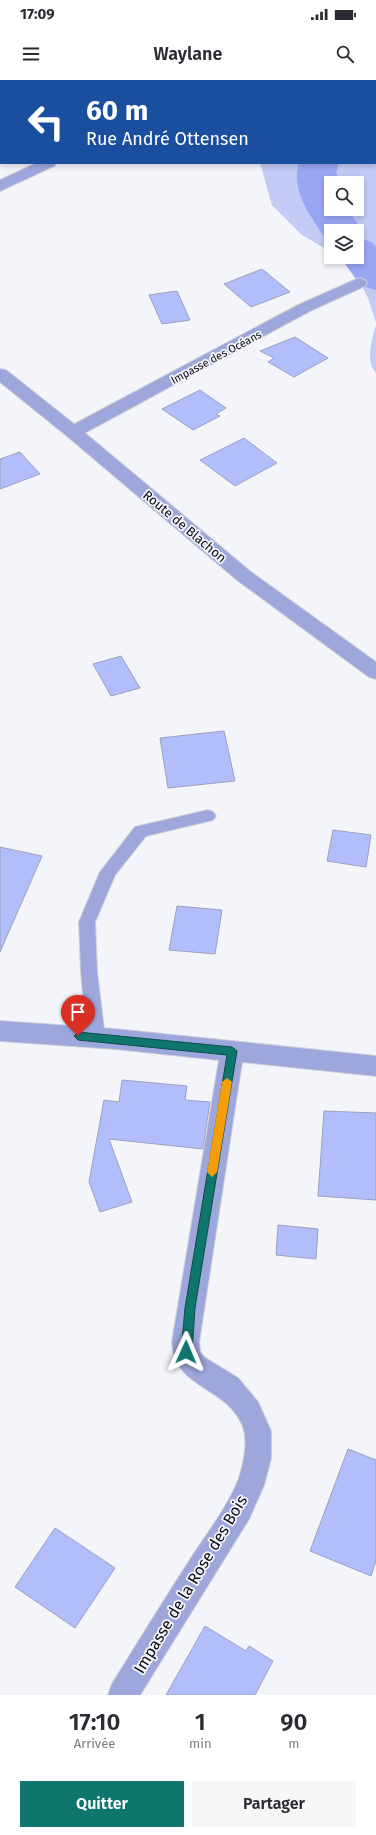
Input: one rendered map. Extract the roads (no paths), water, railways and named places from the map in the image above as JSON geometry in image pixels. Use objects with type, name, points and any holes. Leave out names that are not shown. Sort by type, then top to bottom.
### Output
[{"type":"street","points":[[0,186],[47,164]]},
{"type":"street","name":"Impasse des Océans","points":[[73,432],[304,308],[359,283]]},
{"type":"street","name":"Route de Blachon","points":[[0,374],[73,432],[244,576],[376,672]]},
{"type":"street","points":[[0,1031],[87,1037],[376,1066]]},
{"type":"street","name":"Impasse de la Rose des Bois","points":[[123,1695],[171,1615],[234,1516],[250,1485],[256,1464],[259,1443],[251,1415],[227,1386],[208,1377],[193,1366],[186,1352],[190,1308],[232,1051]]},
{"type":"lane","points":[[87,1037],[89,972],[87,922],[108,872],[141,831],[208,816]]},
{"type":"waterway","points":[[319,164],[316,173],[327,211],[337,224]]},
{"type":"waterway","points":[[364,261],[376,277]]}]
